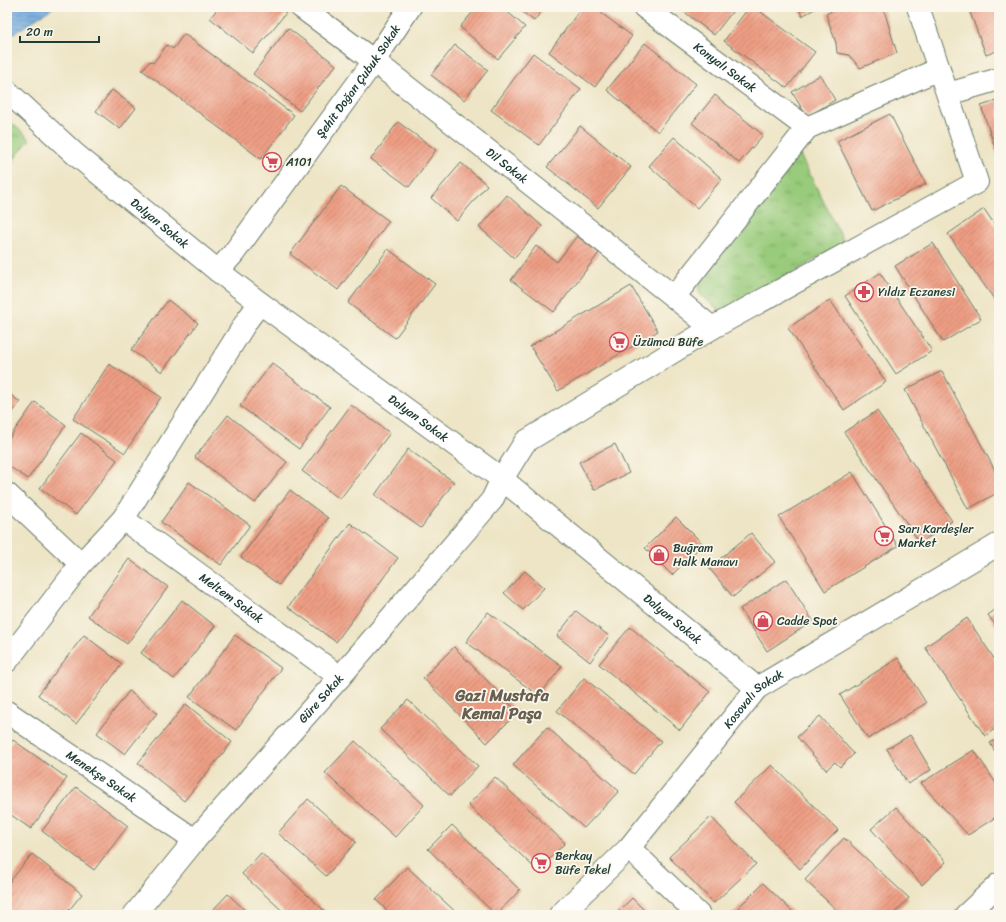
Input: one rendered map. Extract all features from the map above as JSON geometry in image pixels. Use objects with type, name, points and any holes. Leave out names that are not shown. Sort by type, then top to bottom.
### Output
[{"type":"street","name":"Dil Sokak","points":[[301,7],[374,61],[712,328]]},
{"type":"street","name":"Şehit Doğan Çubuk Sokak","points":[[218,270],[233,254],[374,61],[410,7]]},
{"type":"street","name":"Konyalı Sokak","points":[[644,7],[807,128]]},
{"type":"street","points":[[918,7],[948,94],[999,79]]},
{"type":"street","points":[[674,297],[807,128],[939,69]]},
{"type":"street","name":"Dalyan Sokak","points":[[7,91],[75,154],[218,270],[260,303],[502,479],[757,688]]},
{"type":"street","name":"Güre Sokak","points":[[134,915],[195,840],[340,677],[492,500],[502,479],[525,442],[712,328],[977,182],[948,94]]},
{"type":"street","points":[[7,661],[81,564],[124,519],[248,319],[260,303]]},
{"type":"street","points":[[7,494],[81,564]]},
{"type":"street","name":"Meltem Sokak","points":[[124,519],[340,677]]},
{"type":"street","name":"Kosovalı Sokak","points":[[560,915],[629,848],[757,688],[999,544]]},
{"type":"street","name":"Menekşe Sokak","points":[[7,712],[195,840]]},
{"type":"street","points":[[629,848],[699,915]]},
{"type":"street","points":[[966,915],[999,884]]},
{"type":"green space","points":[[7,119],[30,139],[7,168]]},
{"type":"green space","points":[[798,151],[844,242],[724,314],[700,294],[696,279]]},
{"type":"water","points":[[7,7],[54,7],[7,38]]},
{"type":"building","points":[[219,7],[278,7],[286,13],[253,53],[210,18]]},
{"type":"building","points":[[477,7],[502,7],[525,27],[498,59],[460,27]]},
{"type":"building","points":[[516,7],[545,7],[534,21]]},
{"type":"building","points":[[582,7],[593,7],[632,36],[595,87],[549,52]]},
{"type":"building","points":[[678,7],[736,7],[714,35]]},
{"type":"building","points":[[749,7],[754,7],[815,52],[787,88],[724,41]]},
{"type":"building","points":[[798,7],[818,7],[802,16]]},
{"type":"building","points":[[839,7],[883,7],[897,53],[860,68],[849,55],[837,53],[836,43],[826,14]]},
{"type":"building","points":[[968,7],[999,7],[999,50],[986,55]]},
{"type":"building","points":[[288,28],[336,65],[300,111],[253,74]]},
{"type":"building","points":[[184,34],[294,115],[261,159],[142,70],[150,61],[153,63],[167,45],[173,49]]},
{"type":"building","points":[[645,43],[696,84],[658,132],[607,90]]},
{"type":"building","points":[[455,45],[488,70],[464,100],[431,75]]},
{"type":"building","points":[[533,53],[581,89],[539,145],[491,110]]},
{"type":"building","points":[[820,75],[835,100],[807,117],[792,92]]},
{"type":"building","points":[[112,90],[136,108],[120,129],[96,111]]},
{"type":"building","points":[[715,95],[763,135],[739,163],[692,123]]},
{"type":"building","points":[[999,100],[999,159],[981,106]]},
{"type":"building","points":[[890,114],[926,184],[872,211],[837,141]]},
{"type":"building","points":[[398,122],[436,150],[409,187],[371,159]]},
{"type":"building","points":[[580,126],[631,167],[598,208],[547,167]]},
{"type":"building","points":[[674,137],[722,179],[697,208],[649,166]]},
{"type":"building","points":[[461,163],[487,185],[457,221],[431,198]]},
{"type":"building","points":[[341,186],[389,221],[338,290],[290,254]]},
{"type":"building","points":[[507,195],[542,226],[514,258],[479,227]]},
{"type":"building","points":[[984,209],[999,231],[999,306],[948,234]]},
{"type":"building","points":[[577,236],[599,253],[554,312],[511,280],[536,246],[557,262]]},
{"type":"building","points":[[933,243],[981,319],[943,342],[895,266]]},
{"type":"building","points":[[388,249],[435,284],[395,338],[348,303]]},
{"type":"building","points":[[880,273],[932,351],[896,374],[845,296]]},
{"type":"building","points":[[631,286],[658,331],[558,391],[530,346]]},
{"type":"building","points":[[168,300],[198,323],[162,372],[131,350]]},
{"type":"building","points":[[830,300],[886,382],[844,410],[788,328]]},
{"type":"building","points":[[272,363],[330,407],[299,449],[240,406]]},
{"type":"building","points":[[109,364],[161,397],[125,453],[73,419]]},
{"type":"building","points":[[942,371],[999,478],[999,492],[968,509],[905,390]]},
{"type":"building","points":[[7,392],[20,402],[7,420]]},
{"type":"building","points":[[35,402],[66,425],[28,479],[7,465],[7,441]]},
{"type":"building","points":[[351,405],[390,433],[340,499],[302,471]]},
{"type":"building","points":[[877,411],[952,521],[920,543],[844,432]]},
{"type":"building","points":[[228,415],[287,462],[255,503],[195,457]]},
{"type":"building","points":[[81,433],[117,460],[76,515],[40,488]]},
{"type":"building","points":[[615,444],[629,473],[594,490],[579,462]]},
{"type":"building","points":[[408,449],[454,482],[421,528],[375,495]]},
{"type":"building","points":[[852,472],[898,546],[825,591],[779,517]]},
{"type":"building","points":[[189,482],[250,525],[221,565],[161,522]]},
{"type":"building","points":[[290,490],[328,518],[279,585],[241,557]]},
{"type":"building","points":[[676,517],[703,544],[672,575],[645,548]]},
{"type":"building","points":[[350,523],[398,558],[336,642],[288,607]]},
{"type":"building","points":[[751,533],[775,562],[733,597],[709,568]]},
{"type":"building","points":[[129,559],[168,587],[127,644],[88,616]]},
{"type":"building","points":[[525,571],[544,588],[523,610],[504,593]]},
{"type":"building","points":[[786,579],[813,621],[767,651],[740,609]]},
{"type":"building","points":[[182,600],[215,626],[174,679],[141,653]]},
{"type":"building","points":[[999,607],[999,630],[988,615]]},
{"type":"building","points":[[576,611],[609,636],[590,662],[557,636]]},
{"type":"building","points":[[488,612],[562,666],[539,696],[466,642]]},
{"type":"building","points":[[967,618],[999,666],[999,726],[985,736],[925,647]]},
{"type":"building","points":[[630,627],[710,692],[680,730],[599,664]]},
{"type":"building","points":[[84,635],[122,664],[76,724],[38,695]]},
{"type":"building","points":[[235,635],[281,668],[236,730],[189,697]]},
{"type":"building","points":[[454,647],[518,712],[487,743],[423,678]]},
{"type":"building","points":[[898,658],[926,703],[868,739],[840,695]]},
{"type":"building","points":[[584,678],[661,741],[634,774],[557,711]]},
{"type":"building","points":[[129,691],[157,713],[125,754],[97,733]]},
{"type":"building","points":[[408,700],[478,766],[450,796],[380,729]]},
{"type":"building","points":[[186,704],[232,742],[184,801],[138,763]]},
{"type":"building","points":[[820,716],[854,754],[840,767],[835,762],[826,770],[797,737]]},
{"type":"building","points":[[547,727],[619,791],[584,828],[513,765]]},
{"type":"building","points":[[910,735],[931,770],[908,784],[887,749]]},
{"type":"building","points":[[999,738],[999,758],[990,743]]},
{"type":"building","points":[[13,740],[67,778],[31,829],[7,812],[7,748]]},
{"type":"building","points":[[355,741],[424,805],[395,837],[325,773]]},
{"type":"building","points":[[974,750],[999,788],[999,815],[968,835],[921,783]]},
{"type":"building","points":[[772,765],[838,830],[800,869],[734,802]]},
{"type":"building","points":[[495,777],[565,843],[538,871],[468,805]]},
{"type":"building","points":[[76,787],[128,826],[94,870],[42,831]]},
{"type":"building","points":[[308,799],[356,842],[326,876],[278,833]]},
{"type":"building","points":[[896,807],[946,862],[922,885],[871,829]]},
{"type":"building","points":[[711,817],[756,864],[714,903],[669,857]]},
{"type":"building","points":[[452,825],[520,890],[496,915],[428,849]]},
{"type":"building","points":[[844,838],[909,898],[893,915],[842,915],[805,880]]},
{"type":"building","points":[[261,853],[327,913],[324,915],[287,915],[242,874]]},
{"type":"building","points":[[32,854],[82,894],[65,915],[7,915],[7,885]]},
{"type":"building","points":[[407,867],[459,915],[392,915],[376,900]]},
{"type":"building","points":[[763,883],[796,915],[731,915]]},
{"type":"building","points":[[228,894],[250,915],[208,915]]},
{"type":"building","points":[[632,898],[649,915],[615,915]]},
{"type":"place","name":"A101","points":[[272,162]]},
{"type":"place","name":"Yıldız Eczanesi","points":[[864,292]]},
{"type":"place","name":"Üzümcü Büfe","points":[[619,342]]},
{"type":"place","name":"Sarı Kardeşler Market","points":[[884,536]]},
{"type":"place","name":"Buğram Halk Manavı","points":[[659,555]]},
{"type":"place","name":"Cadde Spot","points":[[763,621]]},
{"type":"place","name":"Berkay Büfe Tekel","points":[[541,863]]},
{"type":"district","name":"Gazi Mustafa Kemal Paşa","points":[[502,704]]}]
